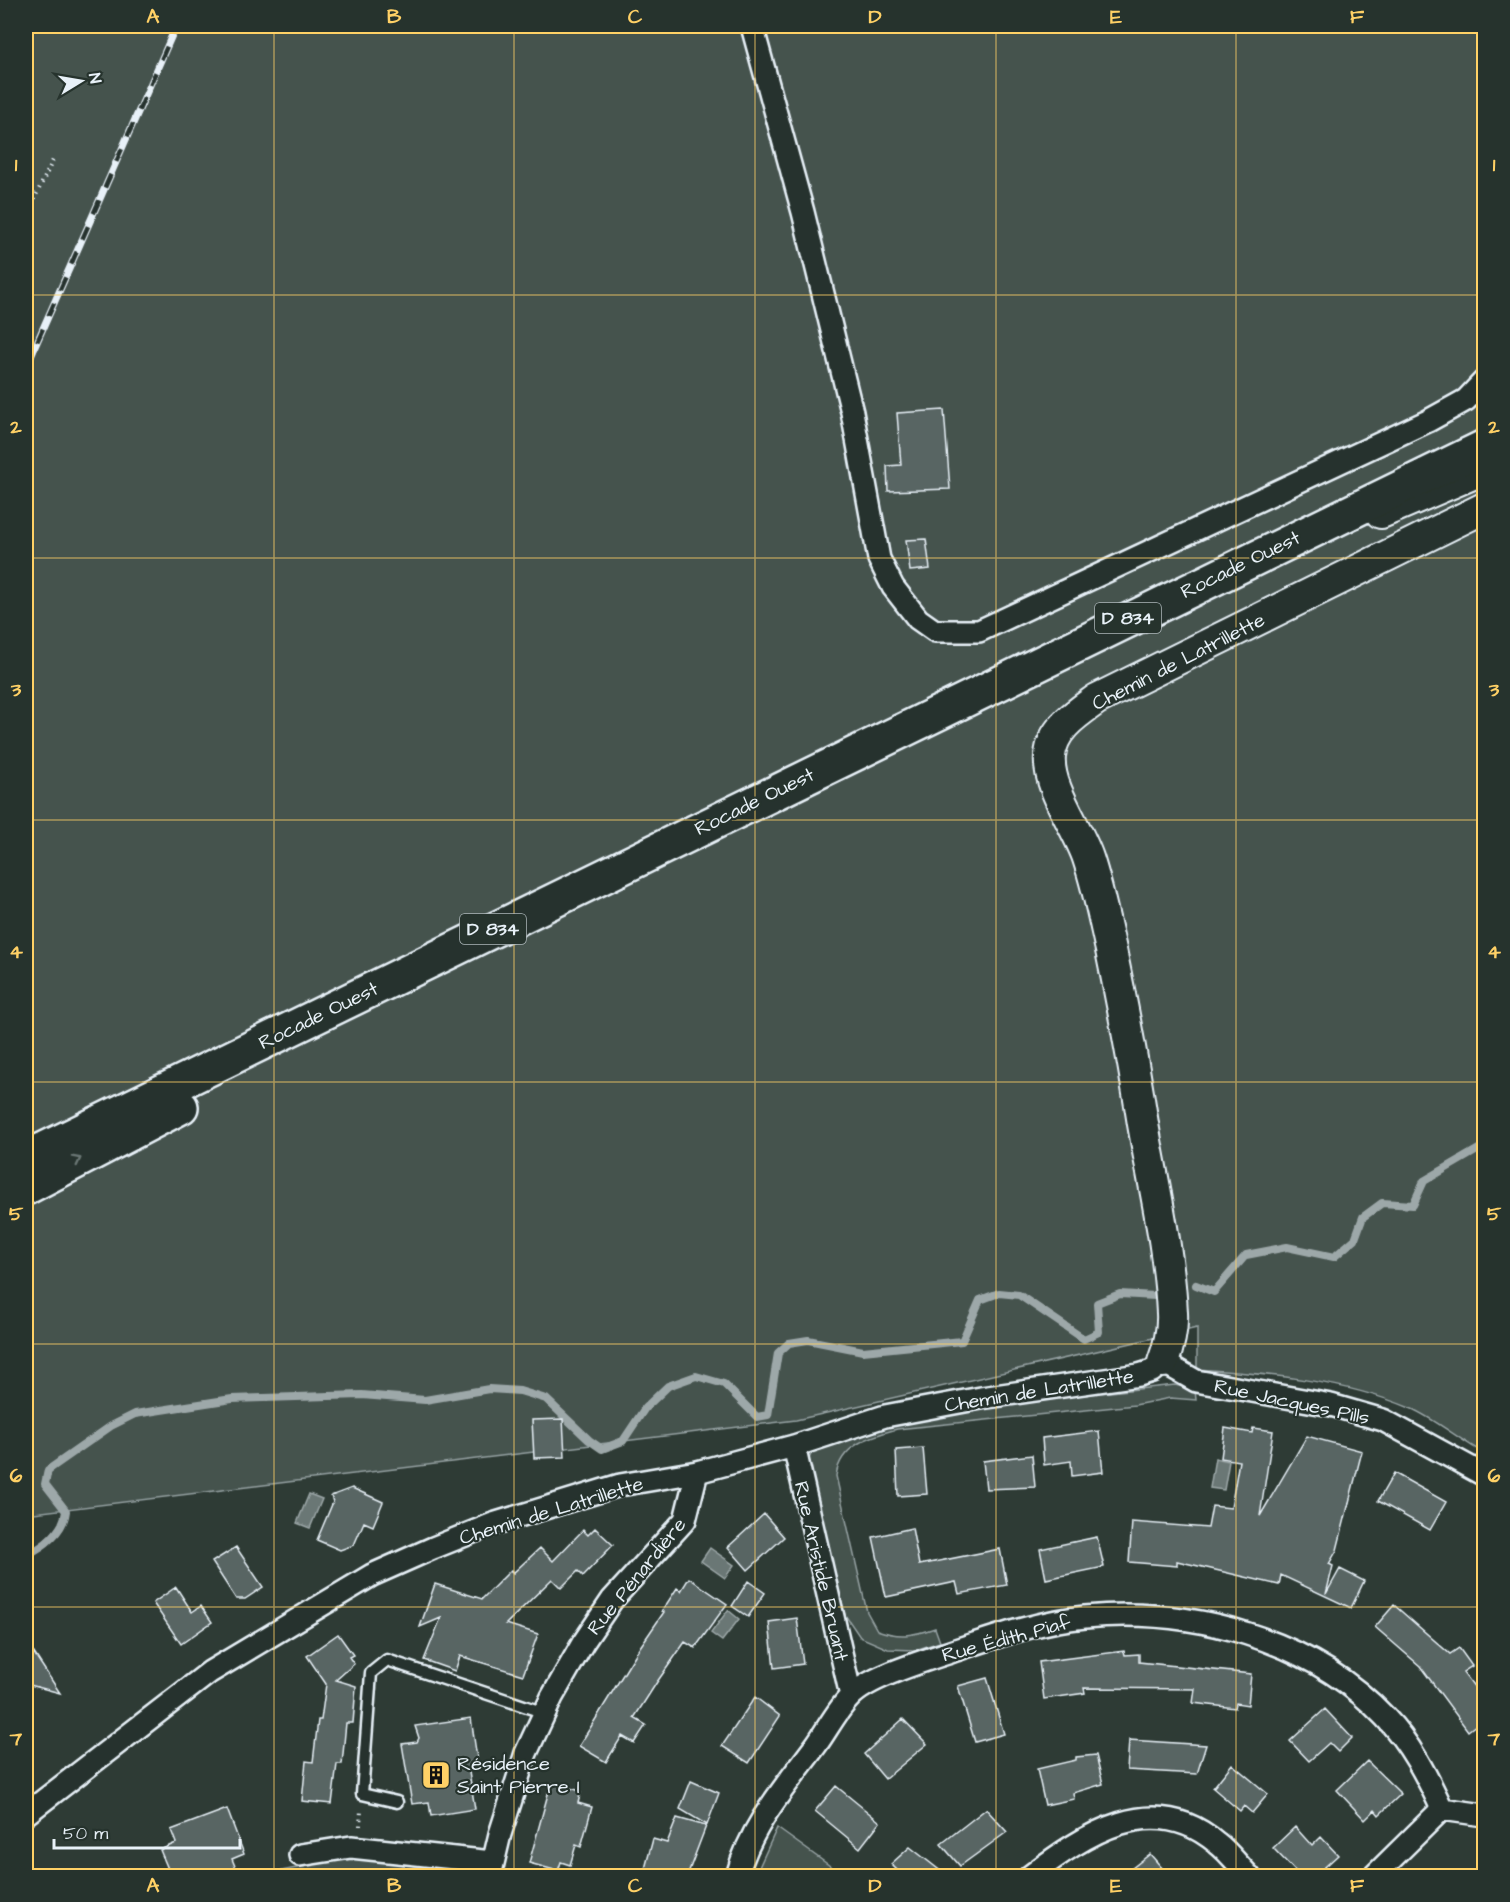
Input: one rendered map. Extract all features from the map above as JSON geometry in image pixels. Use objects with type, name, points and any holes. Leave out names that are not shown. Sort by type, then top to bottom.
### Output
[{"type":"main road","name":"Rocade Ouest","points":[[26,1158],[1295,537],[1485,447]]},
{"type":"main road","points":[[26,1188],[227,1083],[791,806],[961,700]]},
{"type":"street","points":[[752,26],[803,212],[852,412],[879,559],[893,587],[918,619],[934,631],[979,631],[1428,421],[1466,400],[1485,381]]},
{"type":"street","points":[[1295,537],[1349,527],[1485,469]]},
{"type":"street","name":"Chemin de Latrillette","points":[[26,1814],[210,1672],[372,1575],[493,1524],[620,1485],[697,1472],[794,1446],[885,1416],[981,1398],[1138,1375],[1152,1371],[1163,1362],[1170,1341],[1173,1315],[1166,1255],[1136,1080],[1101,905],[1088,856],[1057,789],[1049,760],[1051,746],[1056,735],[1074,716],[1097,699],[1485,508]]},
{"type":"street","name":"Rue Jacques Pills","points":[[1163,1362],[1196,1381],[1331,1405],[1383,1420],[1485,1474]]},
{"type":"street","name":"Rue Aristide Bruant","points":[[794,1446],[851,1696]]},
{"type":"street","name":"Rue Pénardière","points":[[491,1869],[526,1753],[545,1713],[583,1643],[612,1600],[685,1520],[697,1472]]},
{"type":"street","name":"Rue Édith Piaf","points":[[737,1876],[754,1834],[773,1801],[851,1696],[897,1670],[1029,1628],[1083,1617],[1107,1616],[1207,1623],[1236,1629],[1283,1647],[1327,1672],[1363,1697],[1386,1718],[1424,1770],[1442,1809]]},
{"type":"street","points":[[1374,1876],[1442,1809],[1485,1815]]},
{"type":"street","points":[[1030,1876],[1106,1827],[1143,1817],[1163,1819],[1199,1831],[1217,1843],[1249,1876]]},
{"type":"street","points":[[300,1855],[358,1848],[491,1869]]},
{"type":"lane","points":[[397,1802],[362,1794],[371,1672],[387,1660],[545,1713]]},
{"type":"path","points":[[26,216],[54,158]]},
{"type":"path","points":[[358,1848],[362,1794]]},
{"type":"shaded area","points":[[26,26],[1484,26],[1484,1436],[1477,1449],[1419,1412],[1385,1398],[1305,1380],[1197,1369],[1197,1328],[796,1420],[26,1514]]},
{"type":"shaded area","points":[[1175,1385],[1195,1390],[1196,1400],[1170,1398],[1135,1405],[897,1429],[867,1439],[850,1449],[839,1465],[836,1476],[867,1612],[877,1630],[906,1635],[935,1628],[940,1642],[915,1650],[888,1649],[860,1637],[845,1615],[808,1461],[813,1450],[865,1427],[1008,1403]]},
{"type":"shaded area","points":[[1215,1458],[1229,1461],[1224,1490],[1210,1488]]},
{"type":"shaded area","points":[[309,1494],[322,1499],[310,1528],[297,1523]]},
{"type":"shaded area","points":[[710,1548],[734,1565],[725,1578],[701,1561]]},
{"type":"shaded area","points":[[728,1610],[739,1619],[722,1641],[711,1633]]},
{"type":"shaded area","points":[[777,1828],[844,1876],[755,1876]]},
{"type":"shaded area","points":[[352,1857],[472,1873],[472,1876],[256,1876]]},
{"type":"building","points":[[944,410],[950,489],[888,491],[887,466],[901,465],[897,413]]},
{"type":"building","points":[[926,539],[930,569],[910,571],[906,540]]},
{"type":"building","points":[[563,1419],[565,1457],[534,1458],[532,1420]]},
{"type":"building","points":[[1225,1428],[1252,1433],[1253,1428],[1273,1431],[1260,1516],[1307,1436],[1362,1451],[1337,1550],[1329,1564],[1333,1566],[1326,1594],[1340,1569],[1364,1581],[1351,1608],[1281,1575],[1279,1585],[1177,1561],[1177,1566],[1129,1562],[1132,1522],[1208,1528],[1212,1506],[1231,1508],[1239,1461],[1221,1458]]},
{"type":"building","points":[[1099,1431],[1103,1472],[1072,1476],[1071,1461],[1044,1465],[1042,1438]]},
{"type":"building","points":[[923,1448],[927,1494],[898,1496],[896,1450]]},
{"type":"building","points":[[1032,1455],[1035,1487],[986,1489],[983,1461]]},
{"type":"building","points":[[1394,1473],[1446,1502],[1430,1530],[1378,1501]]},
{"type":"building","points":[[352,1488],[383,1502],[373,1526],[364,1522],[354,1545],[340,1550],[317,1540],[333,1502],[331,1496]]},
{"type":"building","points":[[764,1514],[784,1537],[748,1570],[728,1547]]},
{"type":"building","points":[[595,1528],[613,1545],[583,1576],[578,1571],[561,1588],[552,1579],[506,1624],[538,1634],[523,1675],[460,1656],[455,1671],[424,1660],[441,1618],[420,1627],[435,1584],[482,1599],[511,1570],[513,1573],[540,1548],[553,1561],[583,1530],[588,1535]]},
{"type":"building","points":[[912,1528],[919,1565],[1000,1549],[1007,1585],[959,1594],[956,1582],[886,1597],[873,1537]]},
{"type":"building","points":[[1097,1537],[1104,1567],[1046,1579],[1040,1549]]},
{"type":"building","points":[[236,1547],[263,1587],[245,1599],[236,1599],[212,1562]]},
{"type":"building","points":[[689,1578],[727,1604],[695,1648],[685,1642],[657,1682],[634,1718],[646,1725],[634,1743],[622,1736],[606,1762],[579,1746],[677,1588],[681,1591]]},
{"type":"building","points":[[748,1581],[765,1593],[748,1617],[732,1606]]},
{"type":"building","points":[[176,1587],[192,1612],[201,1606],[212,1622],[181,1644],[153,1603]]},
{"type":"building","points":[[1394,1605],[1450,1654],[1459,1648],[1472,1666],[1463,1672],[1485,1701],[1485,1718],[1468,1731],[1420,1666],[1375,1627]]},
{"type":"building","points":[[797,1618],[803,1664],[774,1668],[769,1622]]},
{"type":"building","points":[[338,1634],[353,1655],[349,1657],[354,1664],[336,1680],[356,1686],[353,1723],[346,1723],[342,1764],[337,1764],[332,1804],[302,1801],[306,1761],[313,1762],[318,1720],[321,1720],[326,1684],[307,1656]]},
{"type":"building","points":[[26,1641],[60,1693],[26,1684]]},
{"type":"building","points":[[1124,1651],[1125,1655],[1139,1654],[1139,1662],[1251,1674],[1248,1705],[1236,1703],[1235,1708],[1193,1703],[1195,1689],[1084,1688],[1085,1693],[1044,1699],[1039,1662]]},
{"type":"building","points":[[987,1678],[1004,1734],[975,1742],[958,1686]]},
{"type":"building","points":[[755,1697],[780,1716],[749,1763],[722,1746]]},
{"type":"building","points":[[1325,1709],[1352,1738],[1338,1752],[1329,1743],[1309,1761],[1290,1741]]},
{"type":"building","name":"Résidence Saint Pierre I","points":[[471,1718],[478,1765],[468,1766],[475,1809],[431,1816],[429,1802],[412,1804],[402,1744],[417,1742],[419,1738],[415,1726]]},
{"type":"building","points":[[903,1719],[927,1744],[885,1779],[864,1754]]},
{"type":"building","points":[[1129,1740],[1206,1745],[1197,1774],[1127,1770]]},
{"type":"building","points":[[1096,1755],[1103,1784],[1073,1793],[1074,1799],[1045,1805],[1037,1769],[1076,1760],[1076,1757]]},
{"type":"building","points":[[1367,1761],[1401,1794],[1379,1815],[1375,1810],[1365,1820],[1337,1790]]},
{"type":"building","points":[[1232,1764],[1268,1794],[1252,1813],[1244,1806],[1240,1811],[1213,1788]]},
{"type":"building","points":[[691,1781],[719,1793],[707,1825],[680,1809]]},
{"type":"building","points":[[551,1783],[581,1791],[578,1803],[592,1807],[581,1847],[576,1845],[570,1865],[561,1862],[558,1871],[529,1863]]},
{"type":"building","points":[[836,1786],[880,1822],[860,1848],[815,1811]]},
{"type":"building","points":[[227,1809],[244,1854],[232,1859],[239,1876],[171,1876],[160,1850],[176,1843],[171,1830]]},
{"type":"building","points":[[986,1809],[1007,1832],[960,1866],[941,1844]]},
{"type":"building","points":[[677,1818],[706,1826],[687,1876],[643,1876],[653,1839],[667,1843]]},
{"type":"building","points":[[1295,1827],[1312,1846],[1321,1837],[1338,1855],[1315,1876],[1300,1876],[1273,1848]]},
{"type":"building","points":[[910,1847],[947,1876],[903,1876],[891,1864]]},
{"type":"building","points":[[1150,1854],[1169,1876],[1122,1876]]},
{"type":"waterway","points":[[1196,1285],[1214,1292],[1246,1255],[1287,1247],[1334,1257],[1355,1239],[1363,1217],[1382,1203],[1413,1205],[1424,1181],[1484,1146]]},
{"type":"waterway","points":[[26,1555],[40,1548],[52,1538],[61,1525],[66,1511],[45,1484],[48,1470],[111,1426],[135,1414],[232,1399],[362,1395],[425,1400],[489,1389],[520,1391],[546,1399],[589,1440],[602,1449],[623,1441],[645,1408],[668,1386],[696,1376],[724,1384],[757,1417],[768,1415],[778,1353],[789,1343],[808,1340],[863,1351],[962,1341],[980,1300],[999,1293],[1019,1295],[1084,1339],[1099,1332],[1097,1303],[1120,1294],[1155,1296],[1161,1291]]},
{"type":"railway","points":[[26,367],[176,26]]},
{"type":"place","name":"Résidence Saint Pierre I","points":[[436,1775]]}]
